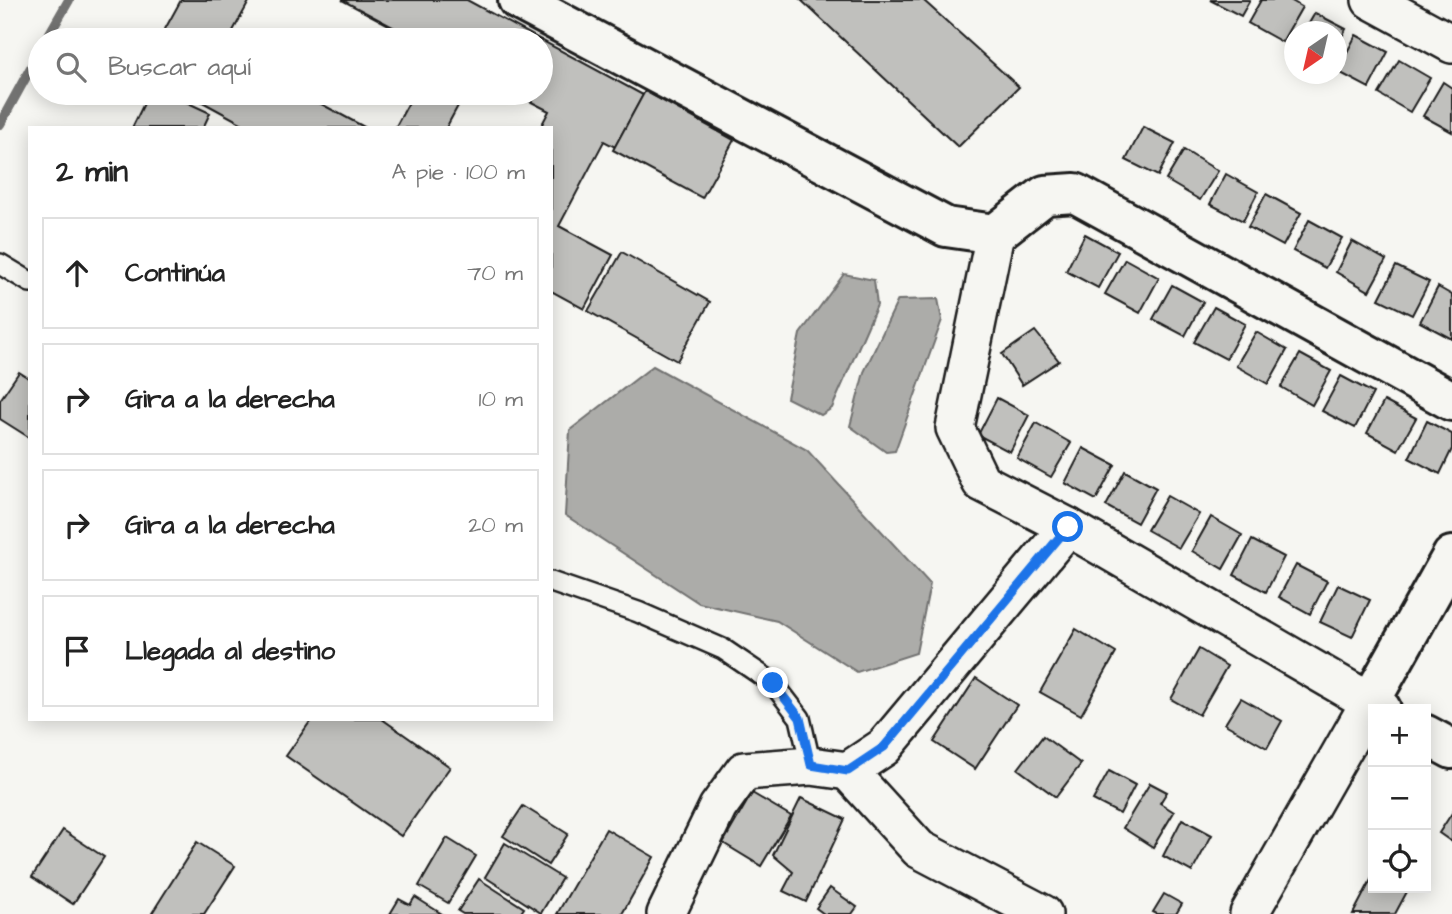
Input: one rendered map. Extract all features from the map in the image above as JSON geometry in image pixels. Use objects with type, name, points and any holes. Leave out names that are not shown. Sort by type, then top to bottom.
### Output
[{"type":"street","points":[[518,0],[946,227],[995,234]]},
{"type":"street","points":[[1371,0],[1452,44]]},
{"type":"street","points":[[1373,704],[1068,527],[981,482],[955,428],[995,234],[1045,195],[1075,193],[1452,401]]},
{"type":"street","points":[[848,771],[884,747],[1068,527]]},
{"type":"street","points":[[1377,704],[1452,556]]},
{"type":"street","points":[[1249,914],[1368,719]]},
{"type":"street","points":[[1431,738],[1452,749]]},
{"type":"street","points":[[666,914],[718,807],[744,771],[811,765],[848,771],[919,849],[1043,914]]},
{"type":"lane","points":[[0,264],[28,281]]},
{"type":"lane","points":[[553,583],[638,612],[723,649],[773,683],[800,718],[811,765]]},
{"type":"shaded area","points":[[844,274],[874,280],[877,305],[832,408],[821,415],[787,398],[800,334]]},
{"type":"shaded area","points":[[938,299],[942,320],[895,451],[886,452],[850,426],[864,372],[898,300]]},
{"type":"shaded area","points":[[653,366],[807,450],[930,584],[916,653],[857,672],[777,621],[699,603],[565,515],[570,430]]},
{"type":"building","points":[[181,0],[250,0],[235,28],[166,28]]},
{"type":"building","points":[[342,0],[467,0],[519,28],[394,28]]},
{"type":"building","points":[[801,0],[923,0],[1019,87],[958,147]]},
{"type":"building","points":[[1210,0],[1250,0],[1241,16]]},
{"type":"building","points":[[1261,0],[1290,0],[1302,7],[1294,21],[1284,21],[1282,42],[1248,23]]},
{"type":"building","points":[[1315,13],[1330,21],[1310,21]]},
{"type":"building","points":[[1356,35],[1388,52],[1369,88],[1347,76],[1347,52]]},
{"type":"building","points":[[553,46],[643,95],[615,147],[604,141],[559,226],[613,255],[584,309],[553,292],[553,126],[541,126],[549,111],[537,105],[553,105]]},
{"type":"building","points":[[1399,60],[1430,78],[1410,112],[1379,94]]},
{"type":"building","points":[[1443,82],[1452,88],[1452,132],[1423,116]]},
{"type":"building","points":[[645,91],[734,140],[702,198],[613,150]]},
{"type":"building","points":[[143,105],[193,105],[210,113],[204,126],[133,126]]},
{"type":"building","points":[[208,105],[323,105],[362,126],[246,126]]},
{"type":"building","points":[[407,105],[458,105],[447,126],[396,126]]},
{"type":"building","points":[[1143,127],[1175,143],[1158,176],[1126,160]]},
{"type":"building","points":[[1184,150],[1218,171],[1200,200],[1166,180]]},
{"type":"building","points":[[1226,174],[1258,192],[1243,221],[1210,204]]},
{"type":"building","points":[[1266,194],[1301,213],[1283,246],[1248,227]]},
{"type":"building","points":[[1309,220],[1342,238],[1325,268],[1293,251]]},
{"type":"building","points":[[1085,234],[1118,252],[1098,288],[1066,271]]},
{"type":"building","points":[[1352,241],[1386,260],[1369,291],[1336,272]]},
{"type":"building","points":[[622,252],[710,302],[677,361],[588,311]]},
{"type":"building","points":[[1125,259],[1159,278],[1140,313],[1105,294]]},
{"type":"building","points":[[1396,266],[1429,282],[1412,315],[1379,299]]},
{"type":"building","points":[[1172,285],[1203,302],[1185,336],[1153,319]]},
{"type":"building","points":[[1438,287],[1452,295],[1452,339],[1420,322]]},
{"type":"building","points":[[1214,307],[1245,324],[1226,359],[1194,342]]},
{"type":"building","points":[[1035,331],[1059,361],[1022,385],[1002,354]]},
{"type":"building","points":[[1256,332],[1287,350],[1268,384],[1236,366]]},
{"type":"building","points":[[1300,354],[1331,371],[1312,405],[1281,387]]},
{"type":"building","points":[[19,372],[28,378],[28,437],[0,419],[0,400]]},
{"type":"building","points":[[1341,376],[1373,393],[1355,428],[1322,411]]},
{"type":"building","points":[[997,398],[1029,415],[1010,452],[978,435]]},
{"type":"building","points":[[1384,401],[1416,418],[1398,450],[1367,433]]},
{"type":"building","points":[[1427,421],[1452,434],[1452,449],[1440,474],[1409,458]]},
{"type":"building","points":[[1036,423],[1071,443],[1051,477],[1017,458]]},
{"type":"building","points":[[1083,448],[1115,465],[1096,500],[1065,483]]},
{"type":"building","points":[[1125,471],[1156,488],[1137,523],[1106,506]]},
{"type":"building","points":[[1167,496],[1199,514],[1179,548],[1147,530]]},
{"type":"building","points":[[1211,517],[1242,535],[1223,569],[1192,551]]},
{"type":"building","points":[[1252,540],[1284,557],[1266,592],[1234,575]]},
{"type":"building","points":[[1296,565],[1327,581],[1310,614],[1279,597]]},
{"type":"building","points":[[1338,585],[1370,600],[1352,637],[1320,622]]},
{"type":"building","points":[[1076,629],[1116,653],[1081,715],[1040,692]]},
{"type":"building","points":[[1199,649],[1227,666],[1199,715],[1171,699]]},
{"type":"building","points":[[976,678],[1017,705],[975,769],[934,742]]},
{"type":"building","points":[[1241,698],[1282,721],[1267,748],[1225,724]]},
{"type":"building","points":[[311,721],[385,721],[450,767],[401,836],[286,756]]},
{"type":"building","points":[[1043,736],[1081,764],[1056,797],[1018,769]]},
{"type":"building","points":[[1109,771],[1135,785],[1120,814],[1093,800]]},
{"type":"building","points":[[1150,783],[1167,792],[1160,803],[1174,812],[1153,847],[1123,828]]},
{"type":"building","points":[[752,793],[791,816],[761,866],[723,843]]},
{"type":"building","points":[[801,798],[845,819],[806,902],[783,891],[793,872],[773,855]]},
{"type":"building","points":[[523,806],[568,834],[548,865],[503,836]]},
{"type":"building","points":[[1452,813],[1452,842],[1439,833]]},
{"type":"building","points":[[1182,819],[1212,835],[1192,872],[1163,856]]},
{"type":"building","points":[[606,829],[654,857],[622,914],[557,914]]},
{"type":"building","points":[[63,830],[104,857],[73,904],[32,877]]},
{"type":"building","points":[[447,838],[476,856],[448,903],[419,886]]},
{"type":"building","points":[[197,842],[235,866],[204,914],[152,913]]},
{"type":"building","points":[[505,843],[562,878],[541,913],[485,877]]},
{"type":"building","points":[[479,879],[524,908],[520,914],[463,914],[458,911]]},
{"type":"building","points":[[1368,886],[1368,893],[1406,893],[1395,914],[1353,914]]},
{"type":"building","points":[[830,888],[857,907],[852,914],[824,914],[816,908]]},
{"type":"building","points":[[1164,894],[1182,904],[1176,914],[1153,912]]},
{"type":"building","points":[[415,897],[442,914],[390,914],[399,899],[410,905]]},
{"type":"waterway","points":[[53,28],[69,0]]},
{"type":"waterway","points":[[0,124],[28,73]]},
{"type":"route","points":[[773,683],[800,718],[811,765],[848,771],[884,747],[1068,527]]}]
